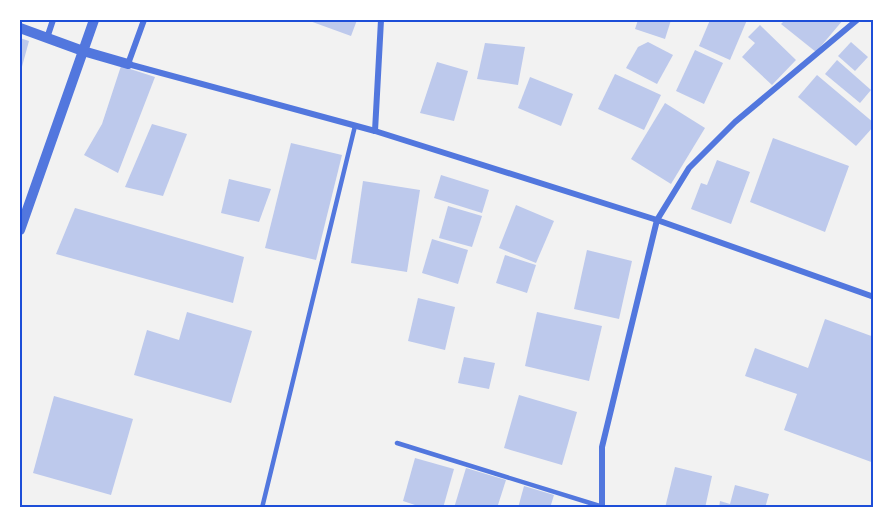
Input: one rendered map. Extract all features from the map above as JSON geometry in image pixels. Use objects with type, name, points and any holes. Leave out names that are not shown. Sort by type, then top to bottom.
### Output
[{"type":"street","points":[[46,39],[53,20]]},
{"type":"street","points":[[20,230],[94,20]]},
{"type":"street","points":[[128,64],[144,20]]},
{"type":"street","points":[[375,131],[381,20]]},
{"type":"street","points":[[602,507],[603,447],[657,220],[689,168],[735,122],[857,20]]},
{"type":"street","points":[[20,28],[83,51],[375,131],[657,220],[873,297]]},
{"type":"lane","points":[[262,507],[355,126]]},
{"type":"lane","points":[[397,442],[602,507]]},
{"type":"building","points":[[307,20],[357,20],[351,36]]},
{"type":"building","points":[[638,20],[671,20],[665,39],[635,29]]},
{"type":"building","points":[[710,20],[747,20],[730,60],[699,46]]},
{"type":"building","points":[[785,20],[843,20],[816,52],[781,24]]},
{"type":"building","points":[[760,25],[796,60],[772,85],[742,57],[755,43],[748,37]]},
{"type":"building","points":[[20,38],[29,41],[20,74]]},
{"type":"building","points":[[648,42],[673,55],[657,84],[626,68],[638,47]]},
{"type":"building","points":[[851,42],[868,57],[855,71],[838,56]]},
{"type":"building","points":[[485,43],[525,47],[518,85],[477,79]]},
{"type":"building","points":[[695,50],[723,63],[704,104],[676,91]]},
{"type":"building","points":[[837,60],[871,90],[860,103],[825,74]]},
{"type":"building","points":[[437,62],[468,71],[454,121],[420,113]]},
{"type":"building","points":[[121,66],[155,77],[118,173],[84,155],[102,124]]},
{"type":"building","points":[[615,74],[661,95],[644,130],[598,109]]},
{"type":"building","points":[[817,75],[874,123],[874,126],[856,146],[798,97]]},
{"type":"building","points":[[530,77],[573,94],[561,126],[518,108]]},
{"type":"building","points":[[665,103],[705,128],[671,184],[631,159]]},
{"type":"building","points":[[152,124],[187,134],[163,196],[125,187]]},
{"type":"building","points":[[773,138],[849,166],[825,232],[750,202]]},
{"type":"building","points":[[291,143],[342,155],[316,260],[265,248]]},
{"type":"building","points":[[717,160],[750,172],[731,224],[691,209],[701,183],[707,185]]},
{"type":"building","points":[[441,175],[489,190],[482,213],[434,198]]},
{"type":"building","points":[[229,179],[271,189],[259,222],[221,213]]},
{"type":"building","points":[[363,181],[420,190],[407,272],[351,263]]},
{"type":"building","points":[[516,205],[554,221],[536,263],[499,248]]},
{"type":"building","points":[[448,206],[482,216],[472,247],[439,238]]},
{"type":"building","points":[[75,208],[244,257],[233,303],[56,254]]},
{"type":"building","points":[[432,239],[468,250],[458,284],[422,273]]},
{"type":"building","points":[[587,250],[632,261],[619,319],[574,309]]},
{"type":"building","points":[[505,255],[536,265],[527,293],[496,283]]},
{"type":"building","points":[[418,298],[455,307],[445,350],[408,341]]},
{"type":"building","points":[[187,312],[252,331],[231,403],[134,375],[147,330],[179,340]]},
{"type":"building","points":[[537,312],[602,326],[589,381],[525,366]]},
{"type":"building","points":[[825,319],[874,337],[874,463],[784,430],[797,394],[745,376],[755,348],[808,368]]},
{"type":"building","points":[[464,357],[495,363],[489,389],[458,383]]},
{"type":"building","points":[[519,395],[577,412],[562,465],[504,448]]},
{"type":"building","points":[[54,396],[133,419],[111,495],[33,473]]},
{"type":"building","points":[[415,458],[454,469],[443,508],[424,508],[403,501]]},
{"type":"building","points":[[675,467],[712,476],[705,508],[665,508]]},
{"type":"building","points":[[466,468],[506,480],[497,508],[454,508]]},
{"type":"building","points":[[735,485],[769,494],[765,508],[719,508],[720,501],[730,504]]},
{"type":"building","points":[[524,486],[554,495],[550,508],[518,508]]}]
